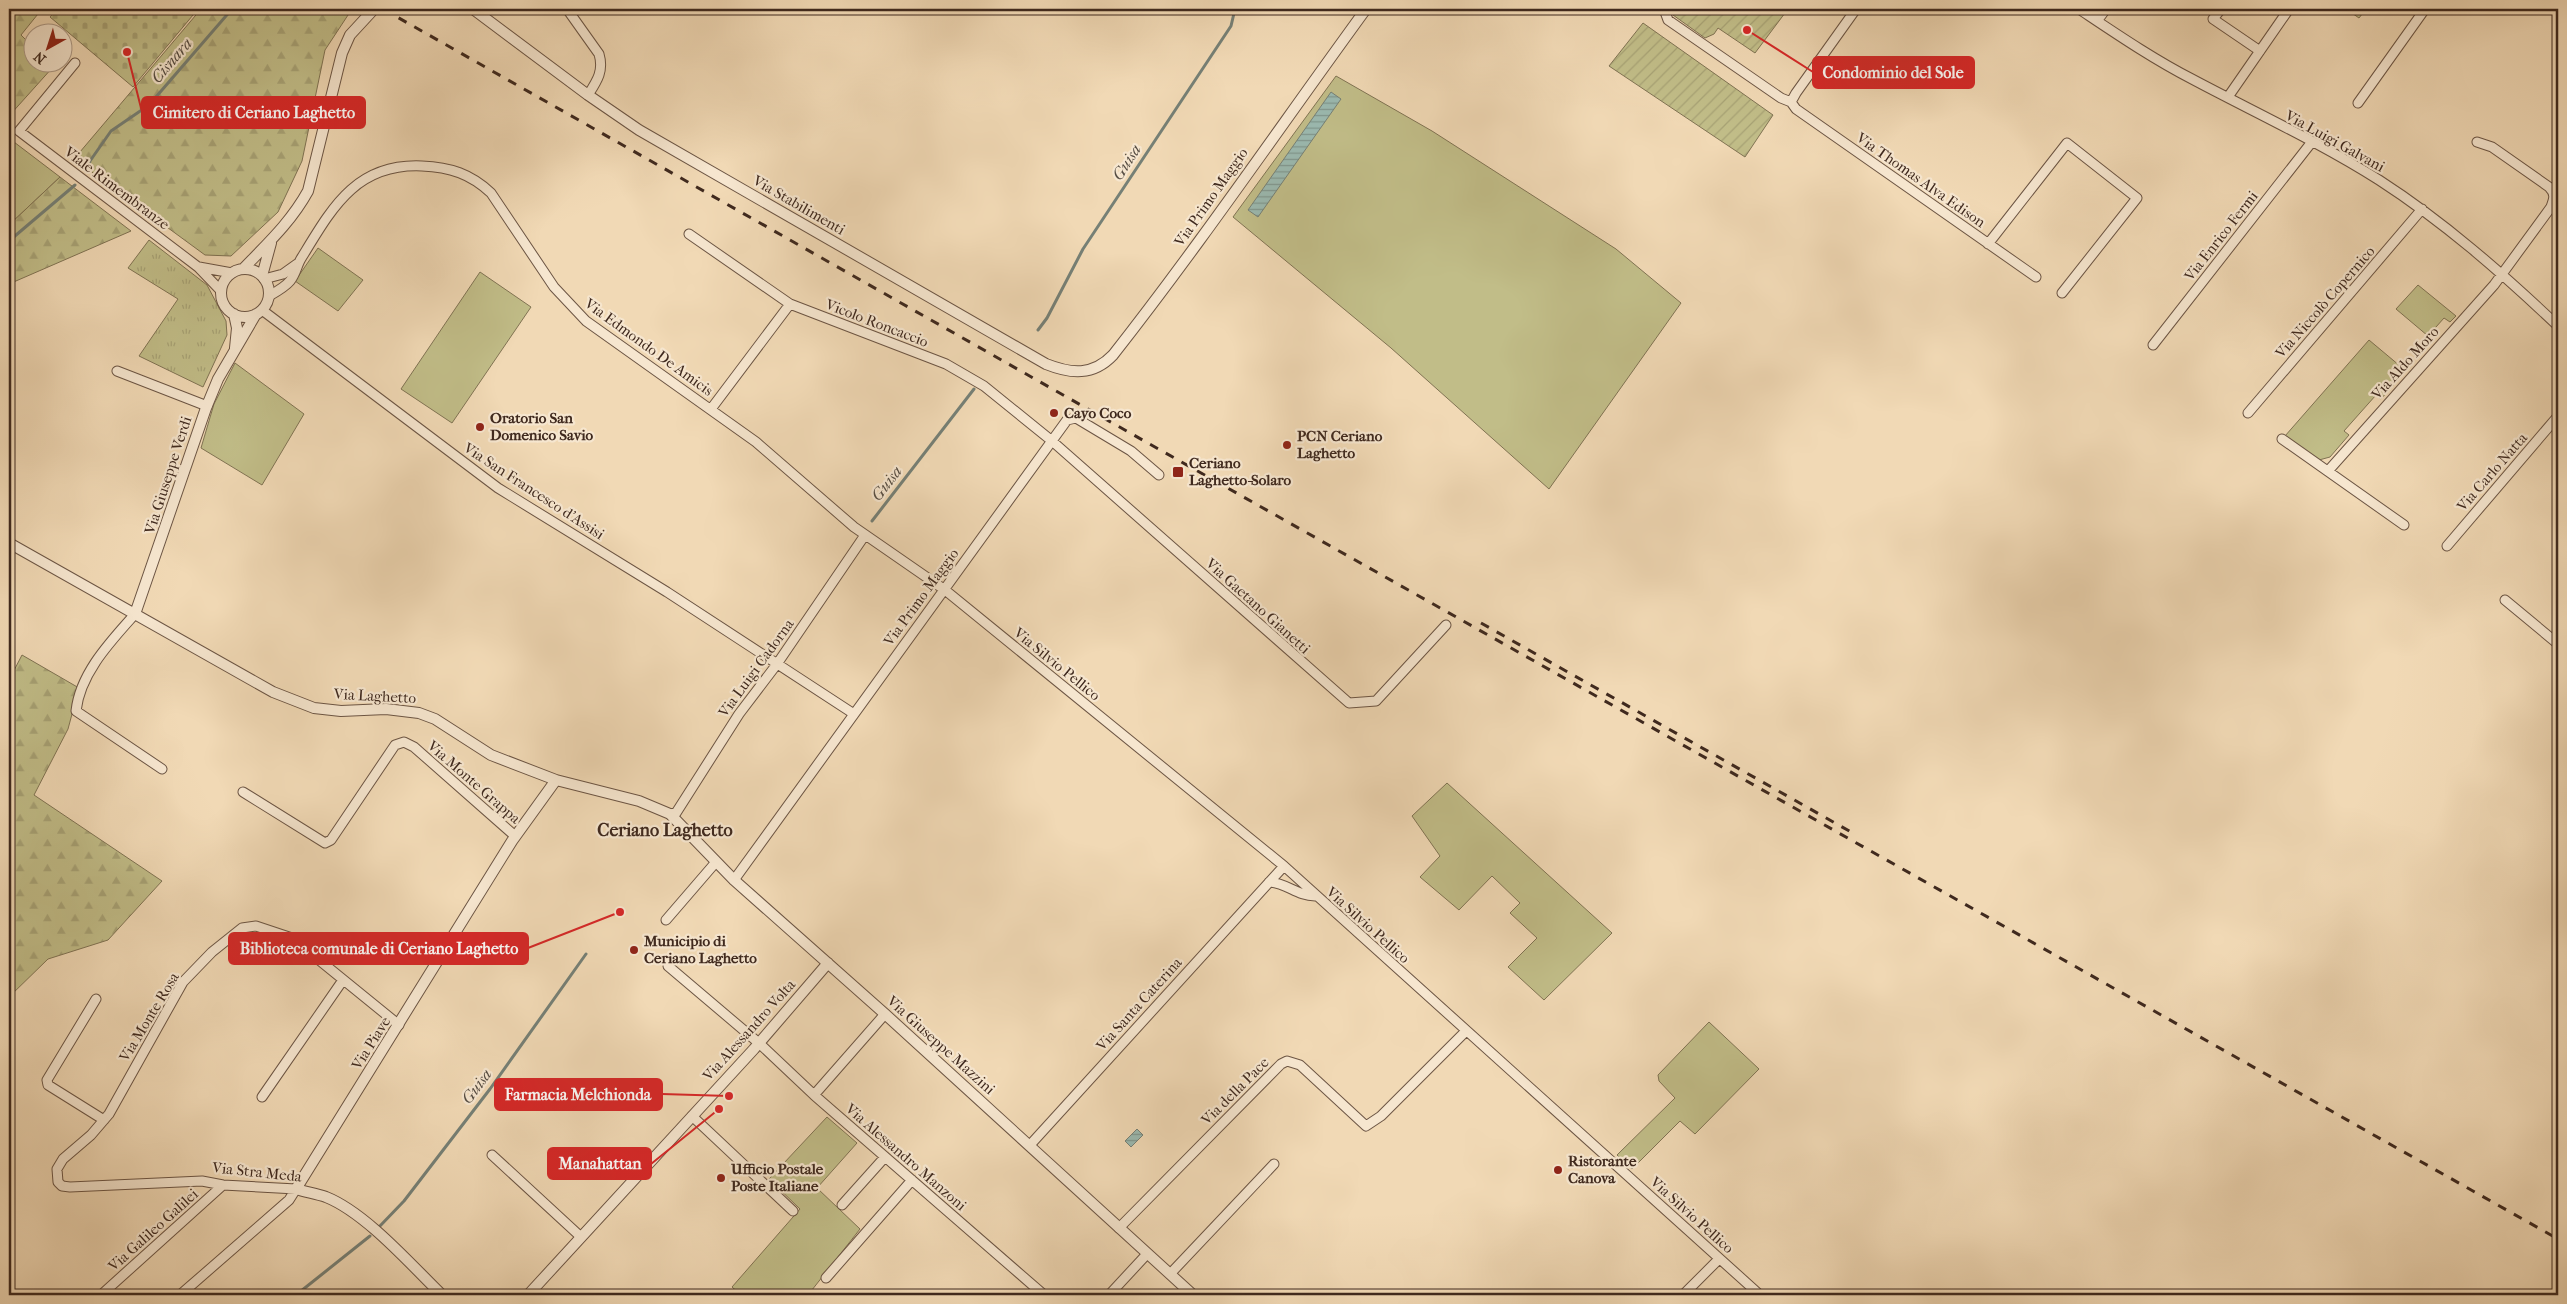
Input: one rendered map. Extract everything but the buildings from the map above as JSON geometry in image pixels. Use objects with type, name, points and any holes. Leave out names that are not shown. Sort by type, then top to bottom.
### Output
[{"type":"street","points":[[272,242],[263,277],[269,296],[259,312],[241,317],[234,314],[224,305],[221,291],[223,284],[232,273],[243,269],[272,242],[298,209],[308,191],[316,166],[337,68],[350,35],[374,9]]},
{"type":"street","name":"Via Stabilimenti","points":[[473,9],[588,95],[670,149],[1046,364],[1069,372],[1088,371],[1105,363],[1122,344]]},
{"type":"street","points":[[567,9],[599,54],[602,63],[598,79],[588,95]]},
{"type":"street","name":"Via Primo Maggio","points":[[1122,344],[1221,211],[1366,9]]},
{"type":"street","name":"Via Thomas Alva Edison","points":[[1664,9],[1668,20],[1781,98],[1791,102],[1796,109],[2036,278]]},
{"type":"street","points":[[1791,102],[1856,9]]},
{"type":"street","name":"Via Luigi Galvani","points":[[2079,9],[2191,79],[2228,97],[2377,179],[2422,209],[2502,274],[2558,326]]},
{"type":"street","points":[[2097,21],[2106,9]]},
{"type":"street","points":[[2221,9],[2214,19],[2260,51]]},
{"type":"street","points":[[2228,97],[2289,9]]},
{"type":"street","points":[[2358,103],[2425,9]]},
{"type":"street","name":"Viale Rimembranze","points":[[75,63],[19,131],[198,267],[221,291]]},
{"type":"street","name":"Via Aldo Moro","points":[[2328,471],[2502,274],[2551,208],[2553,192],[2492,147],[2477,142]]},
{"type":"street","name":"Via Enrico Fermi","points":[[2153,346],[2311,143]]},
{"type":"street","points":[[1988,244],[2067,144],[2137,198],[2062,293]]},
{"type":"street","name":"Via Edmondo De Amicis","points":[[269,296],[292,280],[297,264],[330,211],[347,192],[364,178],[379,171],[412,166],[438,167],[466,174],[478,181],[491,193],[554,287],[573,309],[777,459],[865,535],[945,590]]},
{"type":"street","name":"Via Niccolò Copernico","points":[[2248,412],[2422,209]]},
{"type":"street","name":"Vicolo Roncaccio","points":[[689,234],[790,304],[946,364],[984,386],[1052,441]]},
{"type":"street","name":"Via Edmondo De Amicis","points":[[263,277],[283,274],[297,264]]},
{"type":"street","name":"Viale Rimembranze","points":[[198,267],[232,273]]},
{"type":"street","points":[[243,269],[253,270],[263,277]]},
{"type":"street","points":[[711,409],[790,304]]},
{"type":"street","name":"Via Giuseppe Verdi","points":[[135,614],[207,406],[235,348],[259,312]]},
{"type":"street","name":"Via San Francesco d'Assisi","points":[[259,312],[498,488],[667,592],[854,714]]},
{"type":"street","name":"Via Giuseppe Verdi","points":[[234,314],[237,328],[235,348]]},
{"type":"street","points":[[117,371],[207,406]]},
{"type":"street","name":"Via Carlo Natta","points":[[2447,546],[2558,416]]},
{"type":"street","name":"Via Primo Maggio","points":[[734,880],[1067,420],[1076,418],[1131,451],[1159,475]]},
{"type":"street","points":[[2282,439],[2404,524]]},
{"type":"street","name":"Via Gaetano Gianetti","points":[[1052,441],[1349,703],[1376,701],[1446,625]]},
{"type":"street","name":"Via Luigi Cadorna","points":[[670,814],[676,813],[739,714],[777,664],[865,535]]},
{"type":"street","name":"Via Laghetto","points":[[9,543],[273,692],[314,708],[332,710],[386,709],[419,712],[435,719],[482,751],[556,780],[639,801],[670,814]]},
{"type":"street","name":"Via Silvio Pellico","points":[[945,590],[1284,866],[1760,1295]]},
{"type":"street","points":[[2505,600],[2558,644]]},
{"type":"street","points":[[135,614],[110,643],[85,680],[76,711],[162,769]]},
{"type":"street","name":"Via Monte Grappa","points":[[243,792],[325,843],[331,840],[395,745],[404,742],[414,747],[515,836]]},
{"type":"street","name":"Via Piave","points":[[180,1295],[288,1200],[400,1025],[515,836],[556,780]]},
{"type":"street","name":"Via Giuseppe Mazzini","points":[[670,814],[734,880],[885,1014],[1193,1295]]},
{"type":"street","points":[[666,920],[716,862]]},
{"type":"street","name":"Via Santa Caterina","points":[[1030,1146],[1284,866]]},
{"type":"street","points":[[1269,882],[1280,882],[1298,893],[1316,896]]},
{"type":"street","name":"Via Monte Rosa","points":[[62,1186],[58,1182],[56,1169],[63,1159],[104,1120],[183,982],[212,952],[242,928],[256,926],[292,938],[400,1025]]},
{"type":"street","name":"Via Alessandro Volta","points":[[528,1295],[760,1044],[828,963]]},
{"type":"street","name":"Via Alessandro Manzoni","points":[[668,966],[760,1044],[814,1095],[1037,1292],[1044,1295]]},
{"type":"street","points":[[262,1097],[343,980]]},
{"type":"street","points":[[96,999],[47,1080],[48,1085],[104,1120]]},
{"type":"street","points":[[814,1095],[885,1014]]},
{"type":"street","name":"Via della Pace","points":[[1119,1228],[1281,1064],[1287,1061],[1300,1065],[1366,1126],[1373,1123],[1466,1031]]},
{"type":"street","points":[[692,1116],[793,1211]]},
{"type":"street","points":[[492,1155],[581,1237]]},
{"type":"street","points":[[842,1204],[885,1157]]},
{"type":"street","points":[[1170,1274],[1274,1164]]},
{"type":"street","points":[[826,1278],[912,1180]]},
{"type":"street","name":"Via Stra Meda","points":[[62,1186],[202,1181],[223,1185],[296,1189],[326,1197],[345,1207],[370,1226],[442,1295]]},
{"type":"street","name":"Via Galileo Galilei","points":[[101,1295],[223,1185]]},
{"type":"street","points":[[1109,1295],[1147,1254]]},
{"type":"street","points":[[1683,1295],[1719,1258]]},
{"type":"green space","points":[[9,9],[42,9],[32,22],[22,22],[22,72],[49,72],[9,116]]},
{"type":"green space","points":[[57,9],[198,9],[133,87],[72,36],[72,22],[56,22],[50,17]]},
{"type":"green space","points":[[201,9],[352,9],[325,50],[302,161],[278,212],[231,256],[205,255],[74,159]]},
{"type":"green space","points":[[1671,9],[1788,9],[1755,53],[1718,28],[1714,34],[1705,38],[1673,15]]},
{"type":"green space","points":[[2346,9],[2366,9],[2359,18]]},
{"type":"green space","points":[[1643,23],[1773,115],[1745,157],[1609,66]]},
{"type":"green space","points":[[1336,76],[1432,131],[1616,249],[1681,303],[1549,489],[1391,348],[1233,217]]},
{"type":"green space","points":[[14,142],[60,177],[9,225],[9,146]]},
{"type":"green space","points":[[60,177],[131,231],[9,284],[9,225]]},
{"type":"green space","points":[[149,240],[207,285],[226,321],[227,335],[203,387],[139,356],[178,299],[128,268]]},
{"type":"green space","points":[[318,248],[363,280],[338,311],[295,281]]},
{"type":"green space","points":[[480,272],[531,307],[452,423],[401,389]]},
{"type":"green space","points":[[2418,285],[2456,316],[2450,322],[2444,318],[2428,336],[2396,309]]},
{"type":"green space","points":[[2369,340],[2406,371],[2381,399],[2376,395],[2344,431],[2349,435],[2330,457],[2319,460],[2285,436]]},
{"type":"green space","points":[[235,363],[304,414],[262,485],[201,448],[214,404]]},
{"type":"green space","points":[[22,655],[79,688],[68,729],[34,795],[162,881],[108,940],[48,959],[9,997],[9,680]]},
{"type":"green space","points":[[1447,783],[1612,933],[1544,1000],[1508,967],[1537,938],[1510,913],[1520,903],[1492,876],[1459,910],[1420,877],[1440,856],[1412,816]]},
{"type":"green space","points":[[1709,1022],[1759,1069],[1695,1134],[1680,1121],[1632,1169],[1617,1155],[1675,1098],[1659,1081],[1658,1075]]},
{"type":"green space","points":[[827,1117],[857,1143],[817,1188],[860,1229],[808,1295],[741,1295],[732,1287],[800,1209],[769,1179]]},
{"type":"water","points":[[1331,92],[1341,99],[1258,217],[1248,210]]},
{"type":"water","points":[[1137,1129],[1143,1135],[1131,1147],[1125,1141]]},
{"type":"waterway","name":"Cisnara","points":[[88,169],[90,161],[111,131],[149,105],[232,9]]},
{"type":"waterway","name":"Guisa","points":[[1038,330],[1047,318],[1083,249],[1231,26],[1235,9]]},
{"type":"waterway","name":"Cisnara","points":[[9,241],[75,185]]},
{"type":"waterway","name":"Guisa","points":[[872,521],[974,389]]},
{"type":"waterway","name":"Guisa","points":[[379,1227],[404,1201],[490,1089],[586,954]]},
{"type":"waterway","name":"Guisa","points":[[296,1295],[370,1236]]},
{"type":"railway","points":[[383,9],[2558,1239]]},
{"type":"railway","points":[[1481,623],[1851,832]]},
{"type":"place","name":"Condominio del Sole","points":[[1747,30]]},
{"type":"place","name":"Cimitero di Ceriano Laghetto","points":[[127,52]]},
{"type":"place","name":"Cayo Coco","points":[[1054,413]]},
{"type":"place","name":"Oratorio San Domenico Savio","points":[[480,427]]},
{"type":"place","name":"PCN Ceriano Laghetto","points":[[1287,445]]},
{"type":"place","name":"Ceriano Laghetto-Solaro","points":[[1178,472]]},
{"type":"place","name":"Biblioteca comunale di Ceriano Laghetto","points":[[620,912]]},
{"type":"place","name":"Municipio di Ceriano Laghetto","points":[[634,950]]},
{"type":"place","name":"Farmacia Melchionda","points":[[729,1096]]},
{"type":"place","name":"Manahattan","points":[[719,1109]]},
{"type":"place","name":"Ristorante Canova","points":[[1558,1170]]},
{"type":"place","name":"Ufficio Postale Poste Italiane","points":[[721,1178]]},
{"type":"district","name":"Ceriano Laghetto","points":[[665,830]]}]
